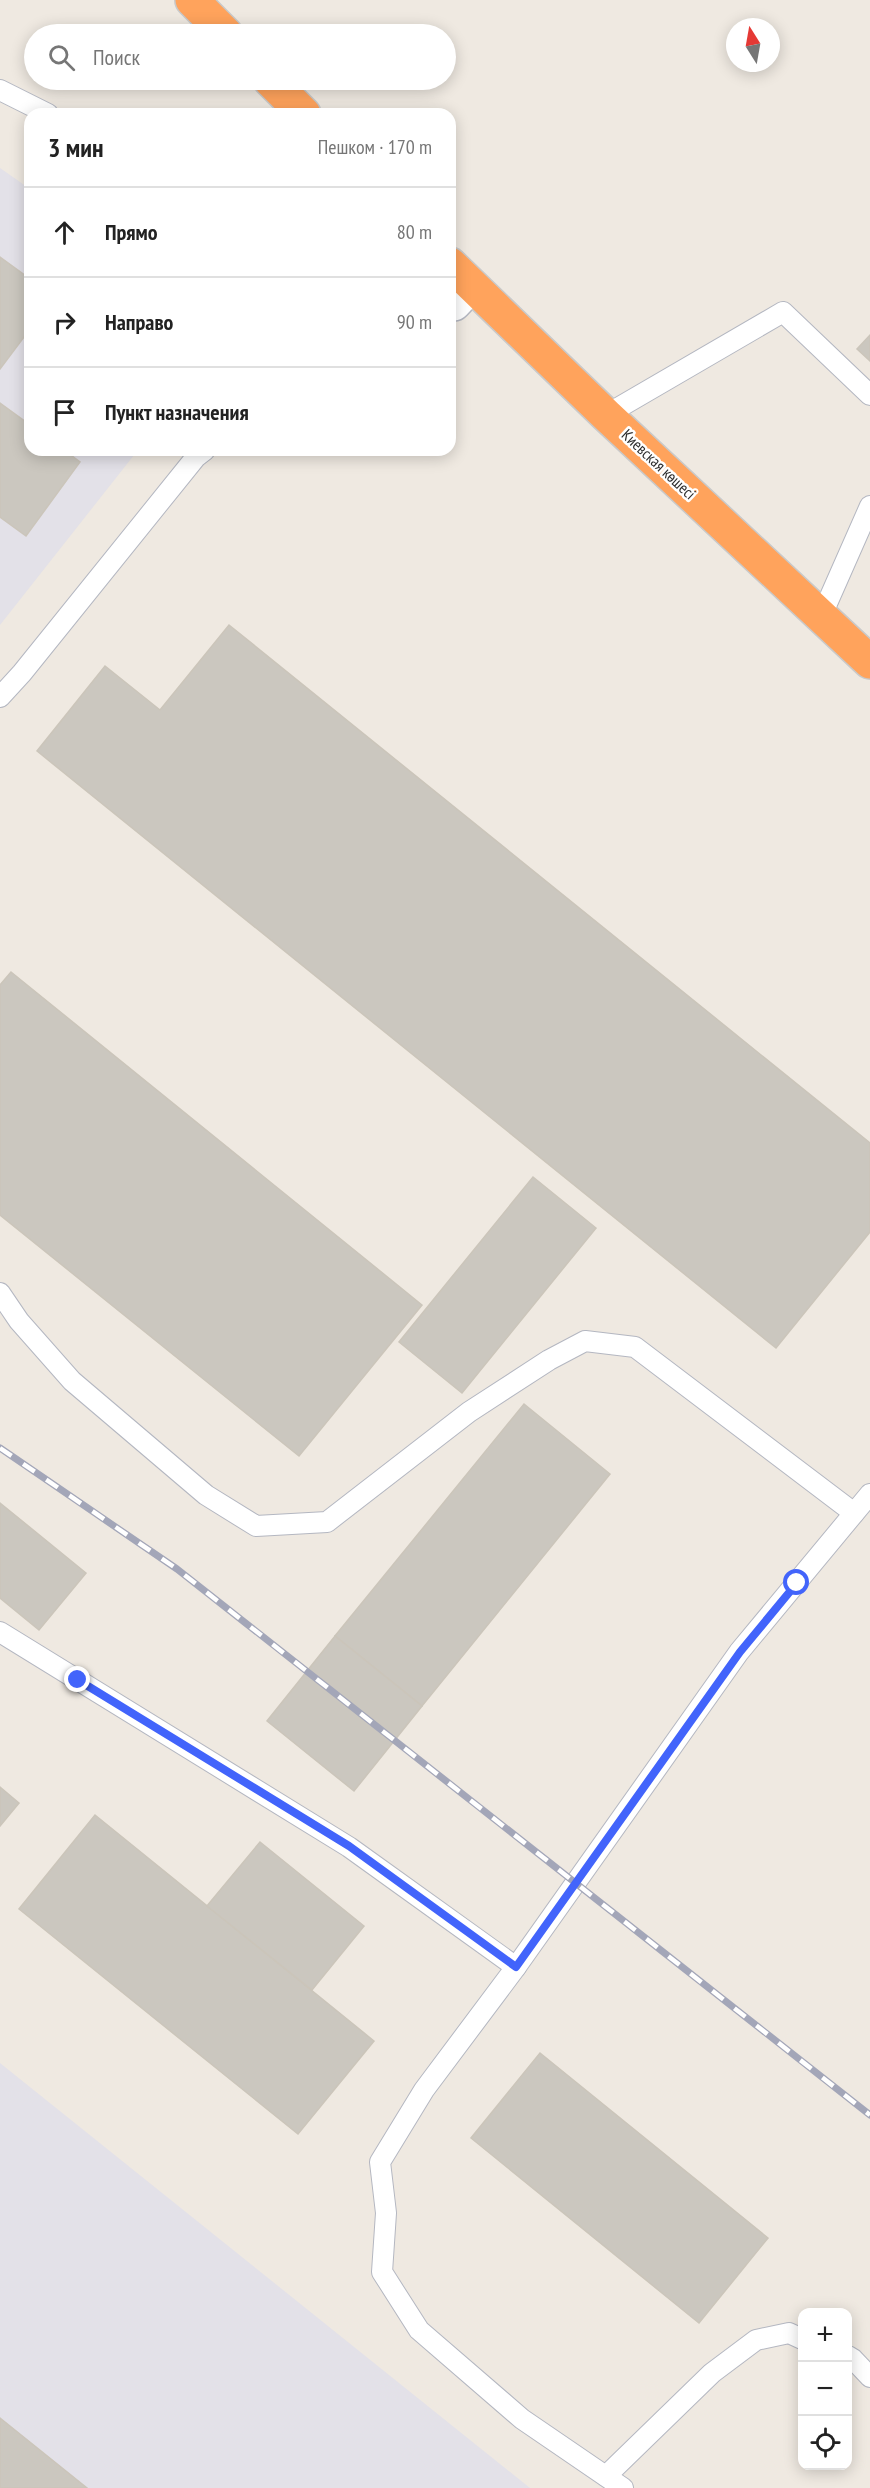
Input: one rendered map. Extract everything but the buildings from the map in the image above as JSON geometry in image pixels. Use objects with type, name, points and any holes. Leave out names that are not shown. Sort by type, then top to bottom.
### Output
[{"type":"highway","points":[[192,0],[216,24]]},
{"type":"highway","points":[[280,90],[297,108]]},
{"type":"highway","name":"Киевская көшесі","points":[[456,291],[606,415],[870,662]]},
{"type":"lane","points":[[0,90],[36,108]]},
{"type":"lane","points":[[606,415],[783,312],[870,395]]},
{"type":"lane","points":[[0,697],[22,673],[197,456]]},
{"type":"lane","points":[[821,617],[870,506]]},
{"type":"lane","points":[[0,714],[22,673]]},
{"type":"lane","points":[[0,1293],[19,1321],[72,1381],[206,1495],[256,1526],[327,1522],[469,1412],[549,1360],[585,1341],[635,1347],[854,1513]]},
{"type":"lane","points":[[622,2488],[522,2419],[419,2330],[382,2272],[386,2213],[380,2162],[424,2090],[516,1967],[740,1652],[870,1494]]},
{"type":"lane","points":[[0,1632],[349,1846],[516,1967]]},
{"type":"lane","points":[[606,2476],[712,2373],[756,2340],[789,2333],[798,2337]]},
{"type":"lane","points":[[852,2358],[870,2377]]},
{"type":"shaded area","points":[[0,168],[24,185],[24,456],[133,456],[0,625]]},
{"type":"shaded area","points":[[0,2063],[530,2488],[0,2488]]},
{"type":"railway","points":[[0,1448],[177,1569],[870,2115]]},
{"type":"route","points":[[78,1680],[349,1846],[516,1967],[740,1652],[797,1583]]}]
